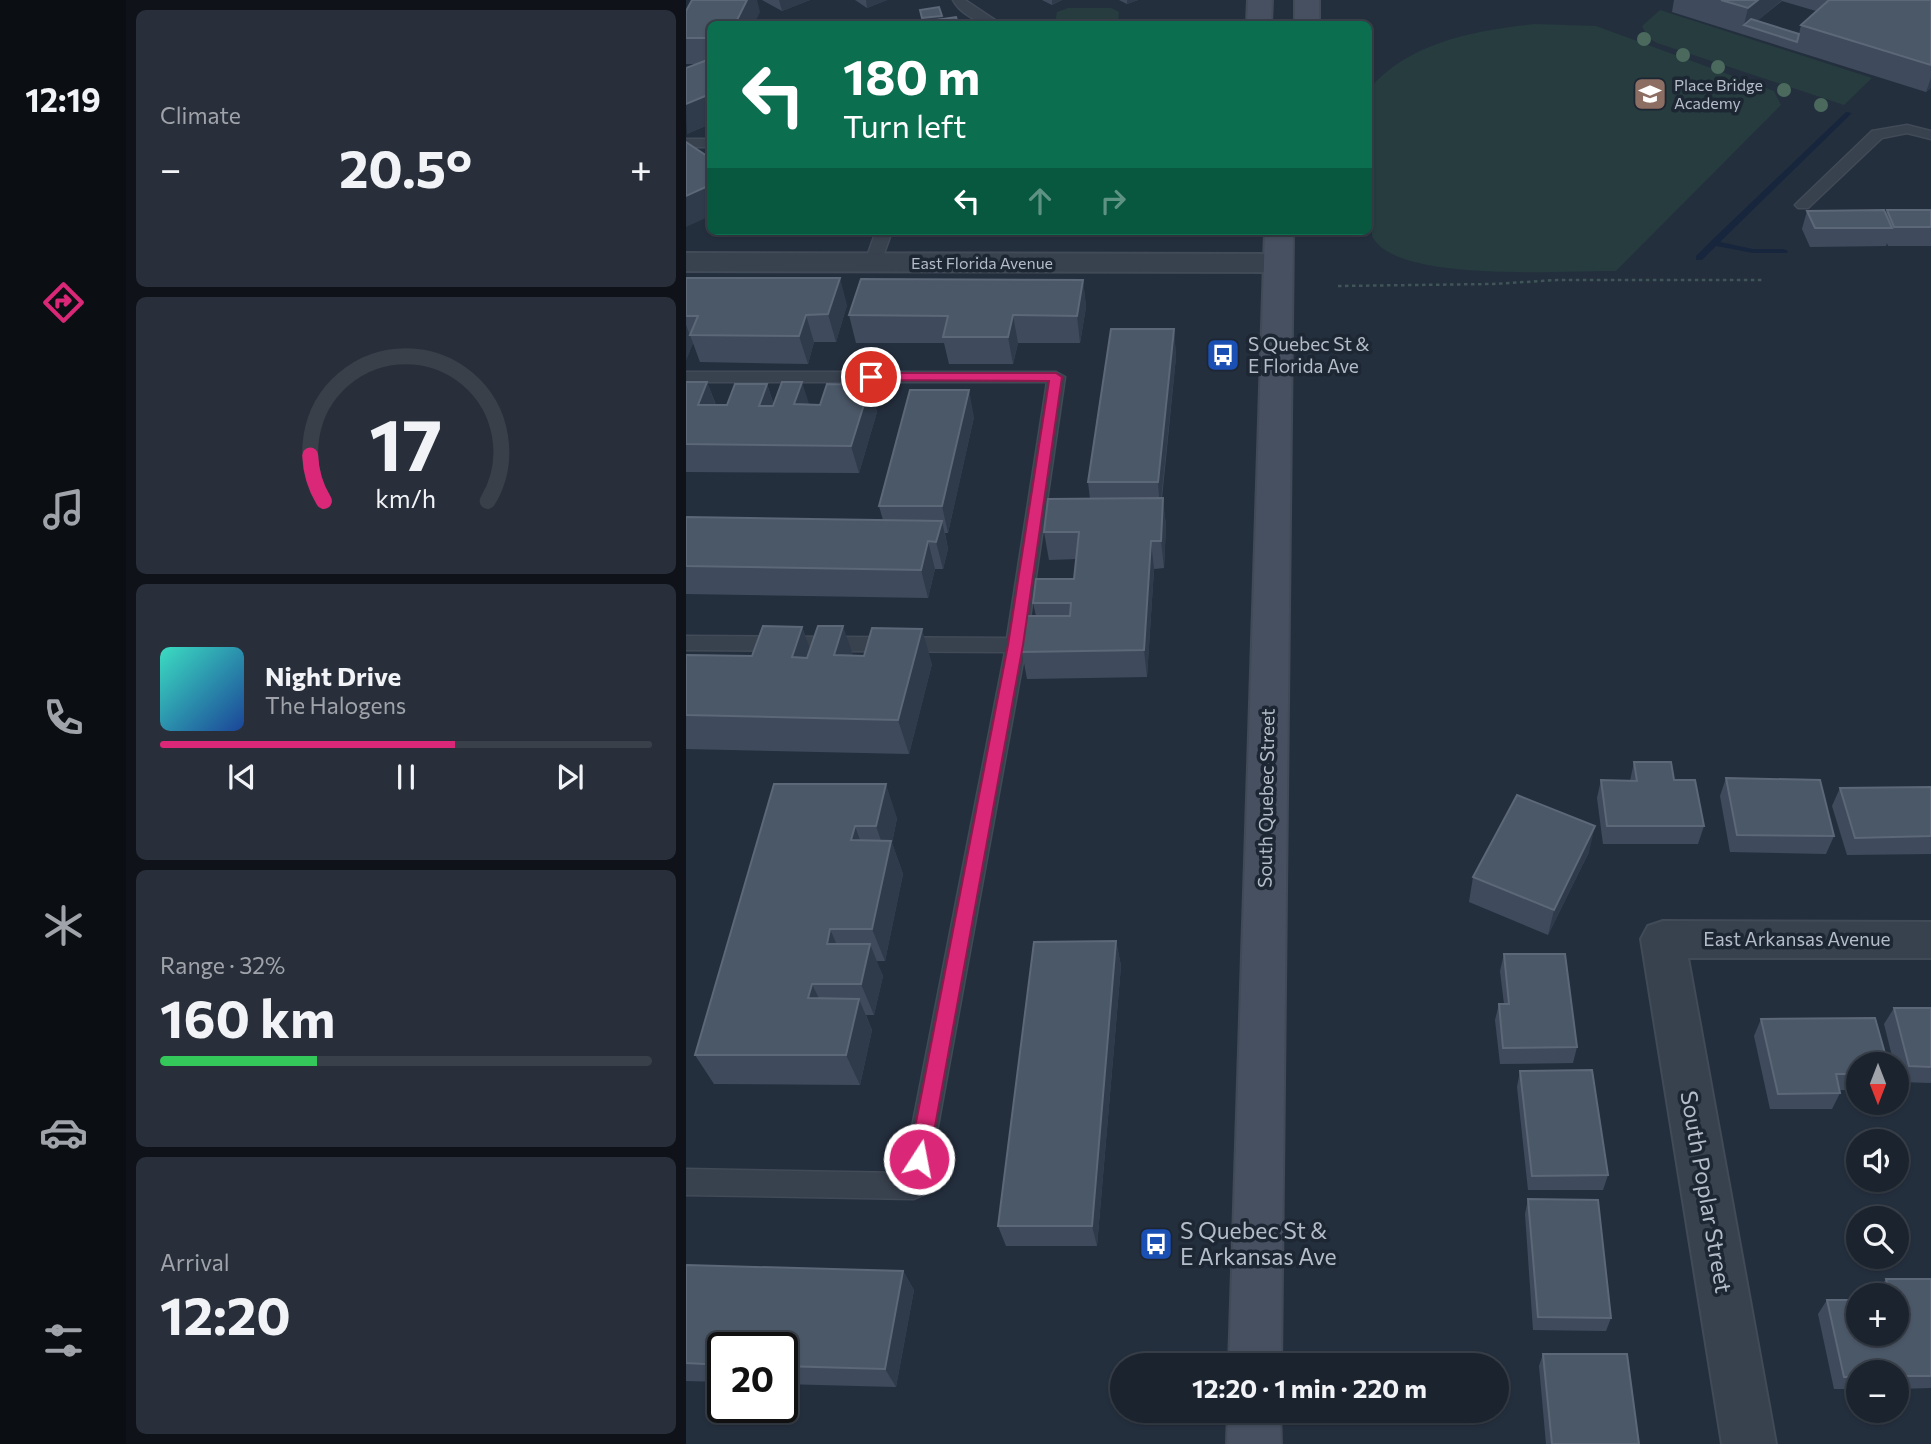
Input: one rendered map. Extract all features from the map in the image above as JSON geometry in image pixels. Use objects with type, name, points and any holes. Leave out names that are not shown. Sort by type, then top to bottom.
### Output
[{"type":"main road","points":[[1259,21],[1260,0]]},
{"type":"main road","points":[[1307,0],[1307,21]]},
{"type":"main road","name":"South Quebec Street","points":[[1255,1353],[1279,235]]},
{"type":"main road","points":[[1254,1423],[1254,1444]]},
{"type":"street","name":"East Florida Avenue","points":[[686,262],[1278,263]]},
{"type":"street","name":"East Arkansas Avenue","points":[[1663,939],[1931,940]]},
{"type":"street","name":"South Poplar Street","points":[[1663,939],[1749,1444]]},
{"type":"lane","points":[[959,0],[962,6],[988,20]]},
{"type":"lane","points":[[1803,205],[1877,134],[1907,129],[1931,135]]},
{"type":"lane","points":[[686,143],[707,143]]},
{"type":"lane","points":[[873,262],[883,235]]},
{"type":"lane","points":[[686,377],[1056,377],[1016,645],[914,1186],[686,1182]]},
{"type":"lane","points":[[686,643],[1016,645]]},
{"type":"path","points":[[1338,286],[1557,280],[1763,280]]},
{"type":"green space","points":[[1068,8],[1111,8],[1119,12],[1118,21],[1056,21],[1057,12]]},
{"type":"green space","points":[[1660,10],[1872,78],[1844,105],[1657,43],[1648,38],[1642,26]]},
{"type":"green space","points":[[1535,24],[1596,26],[1774,91],[1781,105],[1616,271],[1484,271],[1413,262],[1387,251],[1372,236],[1372,86],[1385,73],[1424,49],[1490,30]]},
{"type":"building","points":[[692,0],[747,0],[736,21],[707,21],[707,38],[686,38],[686,11]]},
{"type":"building","points":[[1721,0],[1758,0],[1748,8]]},
{"type":"building","points":[[1829,0],[1931,0],[1931,65],[1801,25]]},
{"type":"building","points":[[939,7],[942,16],[922,18],[920,10]]},
{"type":"building","points":[[956,17],[957,21],[929,21]]},
{"type":"building","points":[[1751,19],[1799,34],[1797,42],[1744,25]]},
{"type":"building","points":[[707,60],[707,95],[686,104],[686,68]]},
{"type":"building","points":[[686,142],[707,156],[707,186],[686,196]]},
{"type":"building","points":[[1884,210],[1892,228],[1815,228],[1807,211]]},
{"type":"building","points":[[1887,210],[1931,210],[1931,227],[1894,227]]},
{"type":"building","points":[[686,278],[840,278],[828,314],[806,315],[799,336],[690,335],[698,316],[686,316]]},
{"type":"building","points":[[861,279],[1083,280],[1077,316],[1013,315],[1008,337],[943,337],[948,316],[849,315]]},
{"type":"building","points":[[1111,329],[1174,329],[1158,482],[1088,482]]},
{"type":"building","points":[[686,382],[707,382],[698,405],[727,405],[735,384],[767,384],[759,406],[773,406],[782,382],[802,382],[794,404],[820,405],[827,384],[870,385],[851,446],[686,444]]},
{"type":"building","points":[[910,390],[969,390],[942,506],[879,506]]},
{"type":"building","points":[[1163,498],[1161,541],[1151,541],[1144,650],[1022,652],[1026,616],[1070,616],[1071,603],[1033,603],[1036,579],[1074,579],[1079,532],[1044,532],[1048,499]]},
{"type":"building","points":[[686,517],[942,521],[936,542],[928,541],[921,570],[686,566]]},
{"type":"building","points":[[763,626],[802,627],[792,657],[807,658],[818,626],[843,626],[834,655],[864,656],[872,628],[922,629],[898,720],[686,715],[686,655],[752,656]]},
{"type":"building","points":[[1634,762],[1671,762],[1674,780],[1695,780],[1704,826],[1607,826],[1601,780],[1637,781]]},
{"type":"building","points":[[1726,778],[1820,780],[1834,836],[1737,835]]},
{"type":"building","points":[[774,784],[886,784],[876,826],[855,826],[851,840],[891,841],[872,929],[830,929],[827,944],[870,944],[861,984],[812,984],[808,998],[859,999],[846,1055],[695,1055]]},
{"type":"building","points":[[1931,787],[1931,836],[1855,838],[1840,788]]},
{"type":"building","points":[[1517,795],[1595,826],[1554,910],[1473,877]]},
{"type":"building","points":[[1116,941],[1092,1226],[998,1226],[1034,942]]},
{"type":"building","points":[[1504,954],[1565,954],[1577,1047],[1503,1048],[1499,1004],[1509,1004]]},
{"type":"building","points":[[1894,1008],[1931,1008],[1931,1067],[1909,1066],[1909,1052],[1905,1052]]},
{"type":"building","points":[[1875,1018],[1885,1052],[1846,1052],[1846,1074],[1836,1074],[1840,1093],[1778,1094],[1761,1019]]},
{"type":"building","points":[[1592,1070],[1608,1175],[1532,1176],[1520,1071]]},
{"type":"building","points":[[1528,1199],[1598,1200],[1611,1318],[1538,1317]]},
{"type":"building","points":[[686,1265],[903,1271],[885,1369],[798,1366],[798,1332],[707,1332],[707,1364],[686,1363]]},
{"type":"building","points":[[1886,1279],[1931,1279],[1931,1376],[1909,1376],[1909,1360],[1846,1360],[1844,1377],[1827,1300],[1846,1300],[1846,1346],[1909,1346],[1909,1283],[1887,1283]]},
{"type":"building","points":[[1543,1354],[1627,1354],[1639,1444],[1552,1444]]},
{"type":"waterway","points":[[1714,243],[1848,113]]},
{"type":"waterway","points":[[1699,258],[1714,243]]},
{"type":"waterway","points":[[1714,243],[1753,251],[1784,251]]},
{"type":"place","name":"Place Bridge Academy","points":[[1650,94]]},
{"type":"place","name":"S Quebec St & E Florida Ave","points":[[1223,355]]},
{"type":"place","name":"S Quebec St & E Arkansas Ave","points":[[1156,1244]]},
{"type":"route","points":[[871,377],[1056,377],[1016,645],[919,1159]]}]
